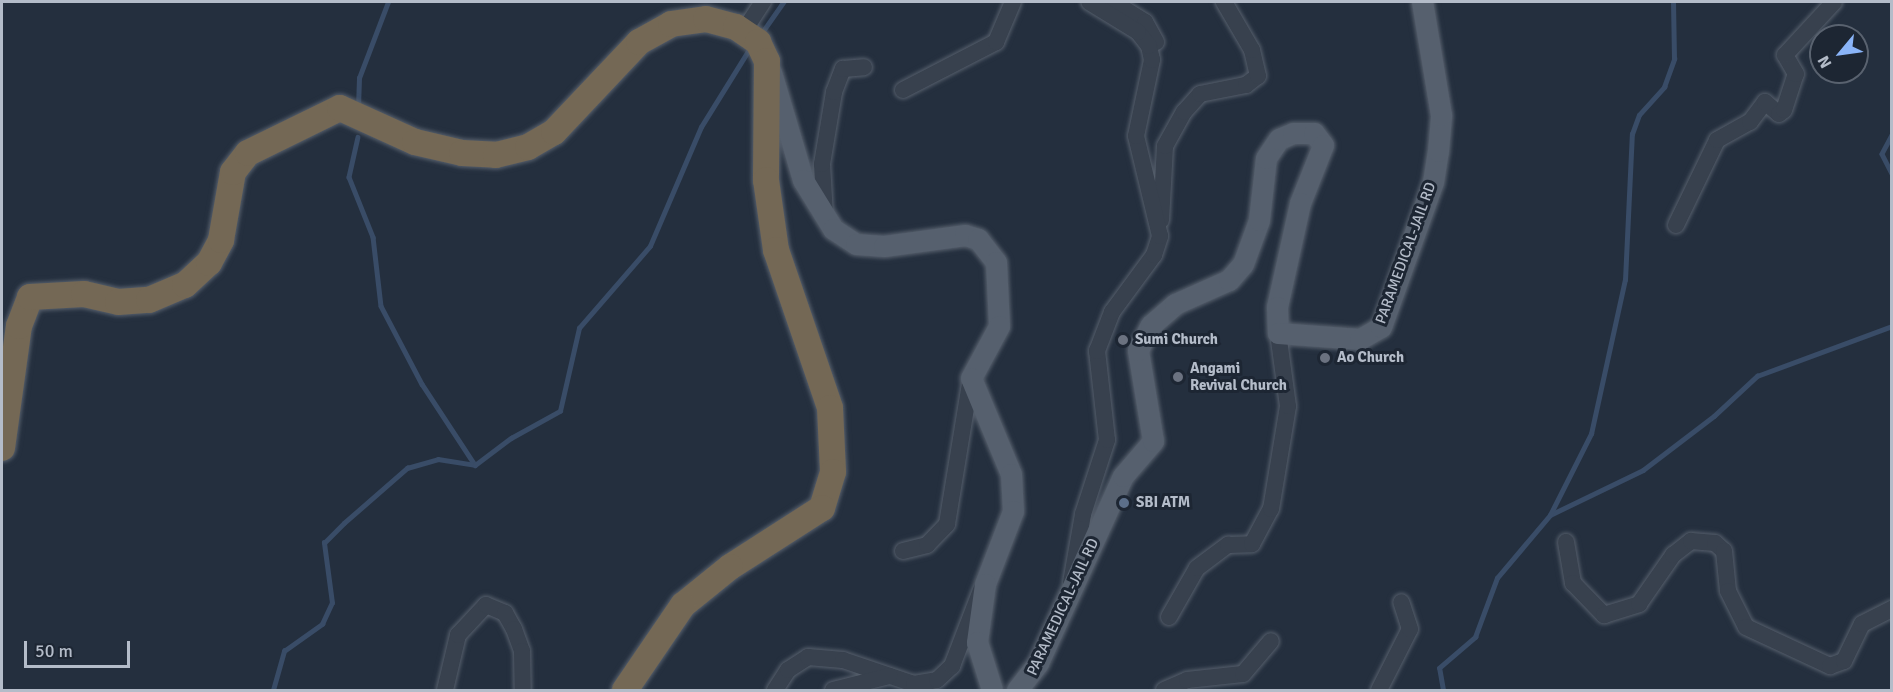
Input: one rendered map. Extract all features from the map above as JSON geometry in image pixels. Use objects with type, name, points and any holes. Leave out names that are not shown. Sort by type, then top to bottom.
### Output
[{"type":"highway","points":[[2,448],[19,326],[30,297],[84,294],[118,302],[149,300],[185,285],[209,263],[221,240],[233,172],[248,153],[340,108],[415,142],[462,153],[517,150],[554,132],[639,42],[671,24],[706,19],[744,31],[758,42],[767,61],[766,180],[776,250],[830,408],[833,472],[822,508],[730,567],[683,605],[625,690]]},
{"type":"main road","name":"PARAMEDICAL-JAIL RD","points":[[1017,690],[1027,683],[1123,476],[1153,441],[1154,425],[1138,369],[1138,350],[1151,325],[1175,304],[1229,280],[1243,264],[1259,220],[1266,158],[1279,140],[1293,133],[1314,133],[1322,140],[1322,151],[1300,203],[1277,307],[1278,333],[1360,339],[1381,327],[1433,182],[1438,151],[1441,115],[1422,2]]},
{"type":"main road","points":[[767,61],[803,180],[825,220],[856,244],[884,246],[953,233],[978,239],[987,248],[1000,279],[999,326],[971,378],[1011,474],[1013,511],[985,584],[977,642],[992,690]]},
{"type":"street","points":[[744,31],[764,2]]},
{"type":"street","points":[[903,90],[996,42],[1012,2]]},
{"type":"street","points":[[1089,2],[1138,32],[1152,60]]},
{"type":"street","points":[[1113,2],[1153,32],[1157,45],[1136,136],[1160,236]]},
{"type":"street","points":[[1070,593],[1081,523],[1107,440],[1097,351],[1112,312],[1154,255],[1160,236],[1162,163],[1172,130],[1200,94],[1246,86],[1258,76],[1252,50],[1224,2]]},
{"type":"street","points":[[1676,225],[1717,141],[1750,122],[1765,102],[1779,114],[1784,110],[1796,74],[1785,55],[1834,2]]},
{"type":"street","points":[[825,220],[822,164],[834,92],[843,69],[864,68]]},
{"type":"street","points":[[1169,617],[1197,568],[1228,545],[1252,544],[1271,509],[1288,406],[1278,333]]},
{"type":"street","points":[[903,551],[927,545],[947,524],[971,378]]},
{"type":"street","points":[[1566,542],[1573,582],[1604,615],[1639,604],[1673,555],[1691,541],[1714,543],[1724,551],[1728,591],[1746,627],[1830,666],[1844,661],[1862,624],[1892,609]]},
{"type":"street","points":[[775,690],[788,670],[808,657],[826,656],[914,684],[944,675],[985,584]]},
{"type":"street","points":[[1379,690],[1410,629],[1401,602]]},
{"type":"street","points":[[445,690],[458,635],[486,605],[505,613],[514,629],[522,651],[523,690]]},
{"type":"street","points":[[1164,690],[1187,680],[1244,674],[1271,641]]},
{"type":"street","points":[[833,690],[890,676]]},
{"type":"waterway","points":[[358,107],[359,78],[388,2]]},
{"type":"waterway","points":[[761,34],[783,2]]},
{"type":"waterway","points":[[1443,690],[1439,668],[1475,637],[1497,578],[1550,515],[1591,434],[1625,280],[1632,134],[1639,115],[1664,87],[1674,59],[1673,2]]},
{"type":"waterway","points":[[273,690],[284,651],[322,624],[332,603],[324,543],[344,523],[407,468],[438,459],[475,465],[511,438],[560,411],[579,328],[650,246],[701,127],[750,48]]},
{"type":"waterway","points":[[1892,135],[1882,154],[1892,174]]},
{"type":"waterway","points":[[358,137],[349,177],[373,237],[381,306],[422,384],[475,465]]},
{"type":"waterway","points":[[1550,515],[1643,470],[1714,416],[1757,376],[1892,326]]},
{"type":"place","name":"Sumi Church","points":[[1123,340]]},
{"type":"place","name":"Ao Church","points":[[1325,358]]},
{"type":"place","name":"Angami Revival Church","points":[[1178,377]]},
{"type":"place","name":"SBI ATM","points":[[1124,503]]}]
